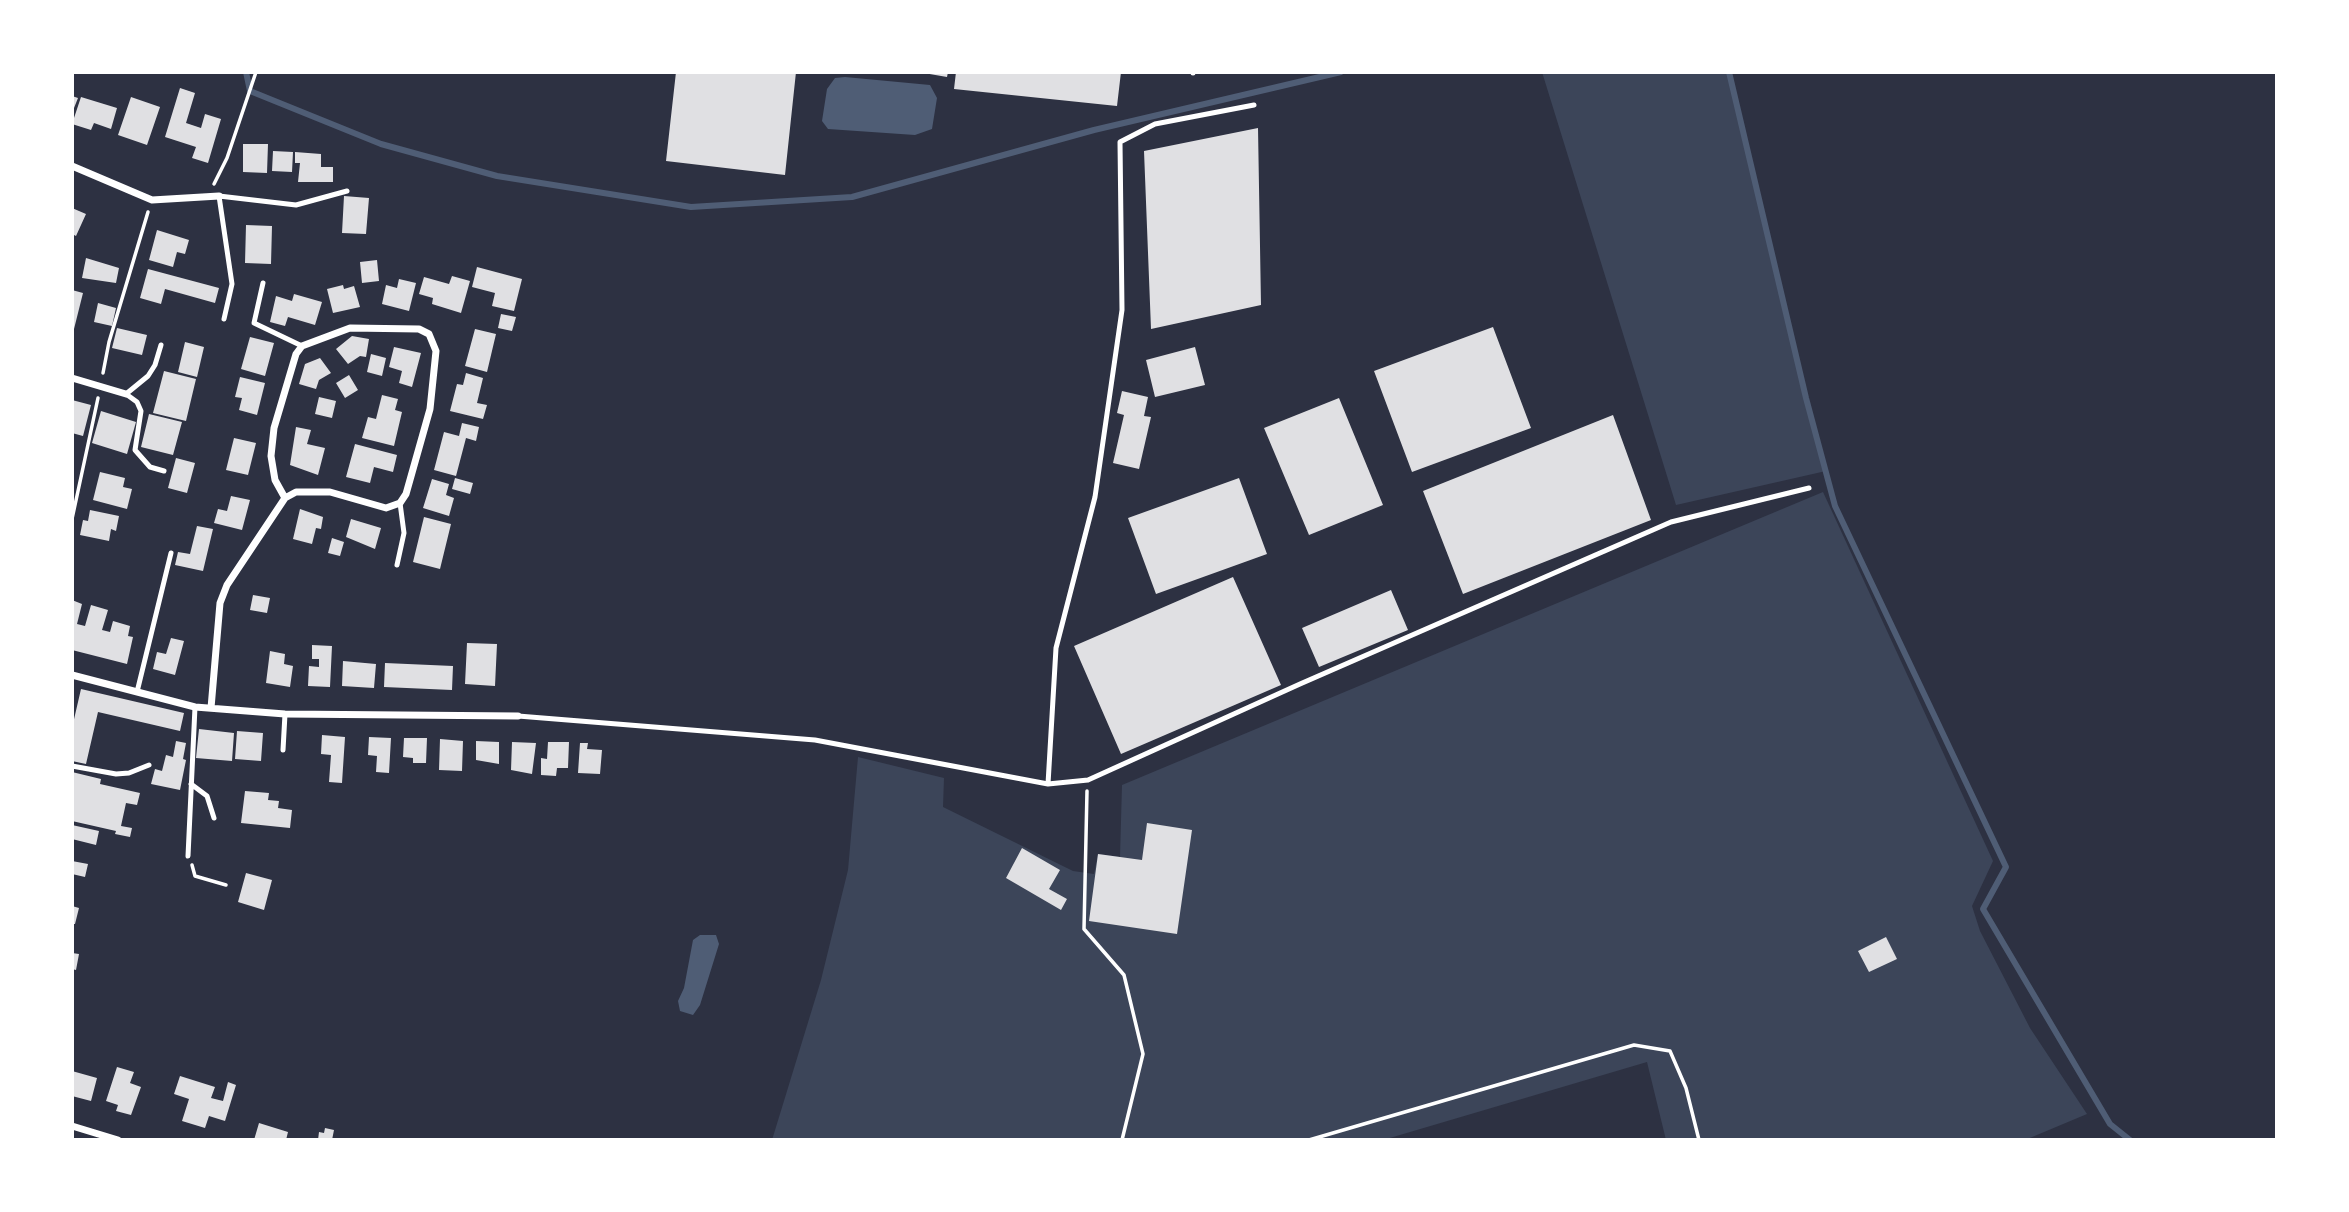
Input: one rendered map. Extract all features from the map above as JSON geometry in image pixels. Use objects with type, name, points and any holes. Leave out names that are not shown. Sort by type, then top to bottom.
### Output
[{"type":"street","points":[[72,166],[152,200],[219,196]]},
{"type":"street","points":[[211,708],[220,603],[227,585],[285,498],[296,492],[330,492],[379,507],[400,503],[406,494],[430,410],[436,351],[433,340],[419,329],[351,328],[302,346],[290,369],[274,428],[271,456],[275,480],[285,498]]},
{"type":"street","points":[[72,378],[126,394]]},
{"type":"street","points":[[72,675],[195,708],[285,714],[518,716]]},
{"type":"street","points":[[72,1126],[118,1140]]},
{"type":"lane","points":[[1048,784],[1056,648],[1094,497],[1122,310],[1120,142],[1155,124],[1254,105]]},
{"type":"lane","points":[[224,319],[232,284],[219,196],[296,205],[347,191]]},
{"type":"lane","points":[[263,283],[254,323],[302,346]]},
{"type":"lane","points":[[161,345],[155,365],[148,376],[126,394],[138,402],[141,411],[135,450],[150,467],[164,471]]},
{"type":"lane","points":[[518,716],[815,740],[1048,784],[1088,780],[1671,522],[1809,488]]},
{"type":"lane","points":[[397,565],[404,533],[400,503]]},
{"type":"lane","points":[[137,692],[171,553]]},
{"type":"lane","points":[[188,856],[195,708]]},
{"type":"lane","points":[[283,750],[285,714]]},
{"type":"lane","points":[[72,766],[116,774],[129,773],[149,765]]},
{"type":"lane","points":[[191,784],[207,796],[214,818]]},
{"type":"path","points":[[209,195],[227,159],[256,72]]},
{"type":"path","points":[[72,519],[109,342],[152,200]]},
{"type":"path","points":[[1088,780],[1084,929],[1124,975],[1143,1054],[1122,1140]]},
{"type":"path","points":[[188,856],[195,876],[226,885]]},
{"type":"path","points":[[1310,1140],[1634,1045],[1670,1051],[1686,1088],[1699,1140]]},
{"type":"shaded area","points":[[1542,72],[1729,72],[1826,471],[1676,505]]},
{"type":"shaded area","points":[[835,78],[930,85],[937,98],[932,129],[915,135],[828,129],[822,121],[827,89]]},
{"type":"shaded area","points":[[1823,492],[1993,861],[1972,906],[1980,931],[2030,1028],[2087,1114],[2025,1140],[1666,1140],[1647,1062],[1383,1140],[772,1140],[821,980],[848,870],[858,757],[944,778],[943,807],[1073,871],[1094,874],[1098,854],[1120,857],[1122,785]]},
{"type":"shaded area","points":[[700,935],[716,935],[719,944],[700,1005],[693,1015],[680,1011],[678,1001],[684,988],[693,940]]},
{"type":"building","points":[[676,72],[796,72],[785,175],[666,161]]},
{"type":"building","points":[[918,72],[948,72],[947,77]]},
{"type":"building","points":[[956,72],[1121,72],[1117,106],[954,89]]},
{"type":"building","points":[[180,88],[195,93],[186,123],[201,128],[205,114],[221,119],[208,163],[192,158],[196,147],[165,137]]},
{"type":"building","points":[[72,96],[78,98],[72,113]]},
{"type":"building","points":[[81,97],[117,108],[111,129],[94,123],[91,130],[72,124]]},
{"type":"building","points":[[131,97],[160,107],[147,145],[118,135]]},
{"type":"building","points":[[1258,128],[1261,305],[1151,329],[1144,151]]},
{"type":"building","points":[[243,144],[268,144],[267,173],[243,172]]},
{"type":"building","points":[[273,151],[293,152],[292,172],[272,171]]},
{"type":"building","points":[[295,152],[321,154],[321,167],[333,167],[333,182],[298,182],[300,163],[295,163]]},
{"type":"building","points":[[344,196],[369,198],[366,234],[342,233]]},
{"type":"building","points":[[72,208],[86,214],[76,236],[72,234]]},
{"type":"building","points":[[246,225],[272,226],[271,264],[245,263]]},
{"type":"building","points":[[157,230],[189,240],[185,254],[177,252],[173,267],[149,260]]},
{"type":"building","points":[[86,258],[119,268],[116,283],[82,278]]},
{"type":"building","points":[[377,260],[379,281],[362,283],[360,262]]},
{"type":"building","points":[[477,267],[522,279],[514,311],[492,306],[495,293],[472,287]]},
{"type":"building","points":[[148,269],[219,288],[215,303],[165,289],[161,304],[140,298]]},
{"type":"building","points":[[452,276],[470,281],[461,313],[432,304],[433,298],[419,294],[424,277],[449,284]]},
{"type":"building","points":[[399,279],[416,283],[409,311],[382,304],[386,285],[397,288]]},
{"type":"building","points":[[343,285],[344,289],[354,286],[360,307],[333,313],[327,289]]},
{"type":"building","points":[[72,290],[83,293],[73,333],[72,333]]},
{"type":"building","points":[[294,294],[322,302],[315,325],[288,317],[285,326],[270,322],[276,296],[292,301]]},
{"type":"building","points":[[98,303],[116,308],[112,326],[94,322]]},
{"type":"building","points":[[501,314],[516,317],[512,331],[498,328]]},
{"type":"building","points":[[1493,327],[1531,428],[1412,472],[1374,371]]},
{"type":"building","points":[[117,328],[147,335],[142,355],[112,348]]},
{"type":"building","points":[[475,329],[496,334],[487,372],[465,366]]},
{"type":"building","points":[[352,336],[369,339],[366,357],[360,356],[348,364],[336,349]]},
{"type":"building","points":[[250,337],[274,343],[265,376],[241,369]]},
{"type":"building","points":[[185,342],[204,347],[197,377],[178,372]]},
{"type":"building","points":[[394,347],[421,353],[412,387],[399,383],[402,371],[389,367]]},
{"type":"building","points":[[1195,347],[1205,385],[1155,397],[1146,360]]},
{"type":"building","points":[[371,354],[386,358],[382,376],[367,372]]},
{"type":"building","points":[[320,358],[331,373],[319,380],[316,389],[299,384],[305,364]]},
{"type":"building","points":[[164,371],[196,379],[186,421],[153,413]]},
{"type":"building","points":[[466,373],[483,378],[477,403],[487,405],[483,419],[450,411],[457,384],[463,385]]},
{"type":"building","points":[[349,375],[358,390],[345,398],[336,383]]},
{"type":"building","points":[[240,377],[265,383],[257,415],[239,410],[242,398],[235,397]]},
{"type":"building","points":[[1122,391],[1148,397],[1144,416],[1151,417],[1139,469],[1113,463],[1124,415],[1117,413]]},
{"type":"building","points":[[382,395],[398,399],[395,410],[402,412],[394,446],[362,438],[368,417],[376,419]]},
{"type":"building","points":[[319,397],[336,401],[332,418],[315,414]]},
{"type":"building","points":[[1339,398],[1383,505],[1309,535],[1264,428]]},
{"type":"building","points":[[72,400],[91,405],[83,436],[72,433]]},
{"type":"building","points":[[101,411],[136,422],[127,454],[92,443]]},
{"type":"building","points":[[149,414],[182,422],[173,455],[141,447]]},
{"type":"building","points":[[1613,415],[1651,520],[1463,594],[1423,491]]},
{"type":"building","points":[[462,423],[479,427],[476,441],[466,438],[456,476],[434,470],[444,432],[459,436]]},
{"type":"building","points":[[296,427],[311,430],[307,444],[325,448],[318,475],[290,465]]},
{"type":"building","points":[[234,438],[256,443],[248,475],[226,470]]},
{"type":"building","points":[[355,444],[397,455],[393,472],[374,467],[370,483],[346,477]]},
{"type":"building","points":[[176,458],[195,463],[187,493],[168,488]]},
{"type":"building","points":[[100,472],[125,478],[123,487],[132,489],[127,509],[93,500]]},
{"type":"building","points":[[455,478],[473,483],[470,494],[452,489]]},
{"type":"building","points":[[1239,478],[1267,554],[1156,594],[1128,518]]},
{"type":"building","points":[[432,479],[449,484],[446,495],[454,498],[449,516],[423,508]]},
{"type":"building","points":[[231,496],[250,500],[242,530],[214,523],[218,509],[227,511]]},
{"type":"building","points":[[300,509],[323,517],[321,529],[316,528],[312,544],[293,539]]},
{"type":"building","points":[[90,510],[119,516],[116,531],[111,529],[109,541],[80,535],[83,520],[88,521]]},
{"type":"building","points":[[424,517],[451,524],[440,569],[413,562]]},
{"type":"building","points":[[351,519],[381,528],[375,549],[346,537]]},
{"type":"building","points":[[197,526],[213,529],[203,571],[175,565],[178,552],[190,554]]},
{"type":"building","points":[[332,538],[344,542],[340,556],[328,553]]},
{"type":"building","points":[[1233,577],[1281,685],[1121,754],[1074,646]]},
{"type":"building","points":[[1391,590],[1408,630],[1319,667],[1302,628]]},
{"type":"building","points":[[253,595],[270,598],[267,613],[250,610]]},
{"type":"building","points":[[72,600],[82,604],[77,624],[85,626],[91,605],[108,610],[102,630],[110,632],[113,621],[130,626],[128,636],[133,637],[127,664],[72,650]]},
{"type":"building","points":[[171,638],[184,641],[175,675],[153,669],[157,652],[166,654]]},
{"type":"building","points":[[467,643],[497,644],[495,686],[465,684]]},
{"type":"building","points":[[312,645],[332,646],[330,687],[308,686],[309,666],[319,667],[319,659],[312,659]]},
{"type":"building","points":[[270,651],[285,654],[284,664],[293,666],[290,687],[266,683]]},
{"type":"building","points":[[343,661],[376,664],[374,688],[342,686]]},
{"type":"building","points":[[385,663],[453,666],[452,690],[384,687]]},
{"type":"building","points":[[81,689],[184,713],[180,731],[98,712],[86,764],[72,761],[72,728]]},
{"type":"building","points":[[199,729],[234,733],[232,761],[196,758]]},
{"type":"building","points":[[237,731],[263,733],[261,761],[235,759]]},
{"type":"building","points":[[322,735],[345,737],[342,783],[329,782],[331,755],[321,754]]},
{"type":"building","points":[[369,737],[391,738],[389,773],[376,772],[377,756],[368,755]]},
{"type":"building","points":[[404,738],[427,738],[426,763],[413,763],[413,758],[403,757]]},
{"type":"building","points":[[440,739],[463,741],[462,771],[439,770]]},
{"type":"building","points":[[176,741],[186,743],[183,759],[186,760],[180,790],[151,784],[155,769],[162,771],[166,755],[173,757]]},
{"type":"building","points":[[476,741],[499,742],[499,764],[476,760]]},
{"type":"building","points":[[512,742],[536,743],[532,774],[511,770]]},
{"type":"building","points":[[548,742],[569,742],[568,768],[557,768],[556,776],[541,775],[541,758],[547,759]]},
{"type":"building","points":[[580,743],[588,743],[587,749],[602,750],[600,774],[578,773]]},
{"type":"building","points":[[72,772],[101,779],[100,784],[140,793],[137,805],[126,803],[121,826],[132,828],[130,837],[72,821]]},
{"type":"building","points":[[245,791],[269,793],[268,800],[279,801],[278,808],[292,810],[290,828],[241,823]]},
{"type":"building","points":[[1147,823],[1192,830],[1177,934],[1089,921],[1098,854],[1142,860]]},
{"type":"building","points":[[72,825],[99,831],[96,845],[72,839]]},
{"type":"building","points":[[1022,848],[1060,870],[1049,889],[1067,899],[1061,910],[1006,878]]},
{"type":"building","points":[[72,861],[88,864],[85,877],[72,874]]},
{"type":"building","points":[[246,873],[272,880],[264,910],[238,902]]},
{"type":"building","points":[[72,906],[79,908],[75,924],[72,924]]},
{"type":"building","points":[[1886,937],[1897,959],[1869,972],[1858,951]]},
{"type":"building","points":[[72,953],[79,954],[76,970],[72,969]]},
{"type":"building","points":[[117,1067],[134,1072],[130,1083],[141,1087],[131,1115],[116,1111],[118,1105],[106,1101]]},
{"type":"building","points":[[72,1071],[97,1078],[91,1101],[72,1096]]},
{"type":"building","points":[[180,1076],[215,1087],[211,1098],[223,1101],[228,1082],[236,1085],[225,1121],[209,1116],[205,1128],[182,1121],[189,1099],[174,1094]]},
{"type":"building","points":[[259,1123],[288,1132],[286,1140],[254,1140]]},
{"type":"building","points":[[325,1128],[334,1130],[332,1140],[318,1140],[319,1132],[324,1133]]},
{"type":"waterway","points":[[246,72],[250,91],[381,144],[497,176],[691,207],[852,197],[1094,130],[1341,72]]},
{"type":"waterway","points":[[1729,72],[1806,398],[1835,506],[2006,867],[1983,909],[2110,1124],[2130,1140]]}]
